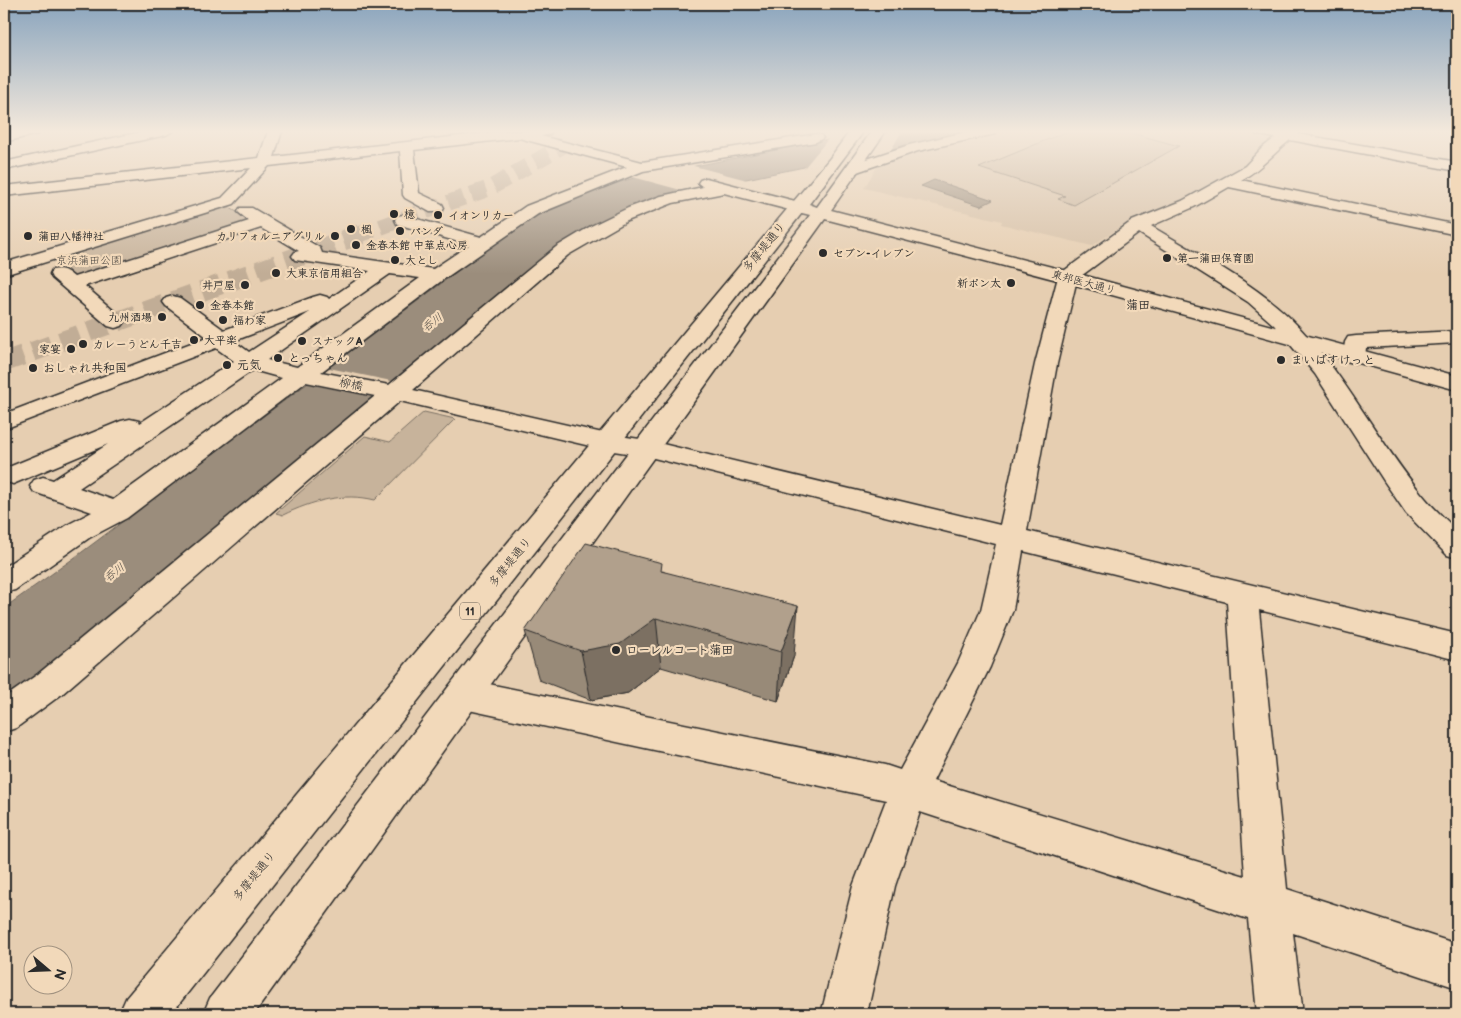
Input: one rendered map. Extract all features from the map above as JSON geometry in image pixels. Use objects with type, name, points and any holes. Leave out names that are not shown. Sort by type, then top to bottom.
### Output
[{"type":"street","points":[[4,191],[116,179]]},
{"type":"street","points":[[4,269],[228,201],[249,179]]},
{"type":"street","points":[[410,179],[411,196],[436,208]]},
{"type":"street","points":[[4,582],[79,531],[117,511],[307,376],[437,275],[519,218],[549,202],[610,179]]},
{"type":"street","name":"東邦医大通り","points":[[687,179],[1068,277],[1457,384]]},
{"type":"street","name":"多摩堤通り","points":[[226,1014],[646,448],[808,210],[825,179]]},
{"type":"street","name":"多摩堤通り","points":[[142,1014],[607,442],[808,210],[841,179]]},
{"type":"street","points":[[844,1014],[874,886],[908,791],[973,667],[997,610],[1013,539],[1046,364],[1068,277],[1138,225],[1188,204],[1232,179]]},
{"type":"street","points":[[1226,182],[1457,230]]},
{"type":"street","points":[[4,717],[57,678],[392,392],[562,251],[612,221],[660,201],[721,187]]},
{"type":"street","points":[[228,201],[308,254],[376,276],[437,275]]},
{"type":"street","points":[[403,220],[482,243]]},
{"type":"street","points":[[71,284],[262,222]]},
{"type":"street","points":[[1138,225],[1255,298],[1281,321],[1324,370],[1410,498],[1457,548]]},
{"type":"street","points":[[38,258],[115,322]]},
{"type":"street","points":[[4,422],[219,340],[376,276]]},
{"type":"street","points":[[56,491],[376,276]]},
{"type":"street","name":"柳橋","points":[[173,302],[216,334],[219,340],[250,362],[267,368],[392,392],[607,442],[646,448],[1457,647]]},
{"type":"street","points":[[1354,356],[1356,342],[1457,336]]},
{"type":"street","points":[[9,469],[187,403]]},
{"type":"street","points":[[9,469],[56,491],[117,511]]},
{"type":"street","points":[[1242,594],[1268,905],[1280,1014]]},
{"type":"street","points":[[464,694],[885,782],[908,791],[1457,966]]},
{"type":"shaded area","points":[[870,179],[1224,179],[1191,196],[1132,219],[1092,246],[1001,224],[1002,221],[864,188]]},
{"type":"green space","points":[[1011,179],[1121,179],[1074,205],[1058,199],[1065,196]]},
{"type":"green space","name":"京浜蒲田公園","points":[[212,208],[230,208],[252,221],[86,276],[75,277],[59,261],[74,251]]},
{"type":"green space","points":[[424,412],[455,419],[375,500],[351,497],[328,499],[283,515],[276,513],[365,436],[390,442]]},
{"type":"water","name":"呑川","points":[[632,179],[749,179],[664,196],[635,206],[593,225],[554,249],[4,702],[4,608],[74,558],[518,226],[546,211]]},
{"type":"water","points":[[934,180],[993,200],[981,206],[921,186]]},
{"type":"pier","points":[[639,179],[747,180],[688,192]]},
{"type":"pier","points":[[329,368],[396,382],[377,398],[309,384]]},
{"type":"building","points":[[586,543],[662,563],[661,571],[798,606],[781,652],[656,618],[620,644],[581,651],[525,631]]},
{"type":"tunnel","points":[[358,235],[490,188],[506,179]]},
{"type":"tunnel","points":[[4,362],[361,234]]},
{"type":"place","name":"檍","points":[[394,214]]},
{"type":"place","name":"イオンリカー","points":[[438,215]]},
{"type":"place","name":"楓","points":[[351,229]]},
{"type":"place","name":"パンダ","points":[[400,231]]},
{"type":"place","name":"蒲田八幡神社","points":[[28,236]]},
{"type":"place","name":"カリフォルニアグリル","points":[[335,236]]},
{"type":"place","name":"金春本館 中華点心房","points":[[356,245]]},
{"type":"place","name":"セブン-イレブン","points":[[823,253]]},
{"type":"place","name":"第一蒲田保育園","points":[[1167,258]]},
{"type":"place","name":"大とし","points":[[395,260]]},
{"type":"place","name":"大東京信用組合","points":[[276,273]]},
{"type":"place","name":"新ポン太","points":[[1011,283]]},
{"type":"place","name":"井戸屋","points":[[245,285]]},
{"type":"place","name":"金春本館","points":[[200,305]]},
{"type":"place","name":"九州酒場","points":[[162,317]]},
{"type":"place","name":"福わ家","points":[[223,320]]},
{"type":"place","name":"大平楽","points":[[194,340]]},
{"type":"place","name":"スナックA","points":[[302,341]]},
{"type":"place","name":"カレーうどん千吉","points":[[83,344]]},
{"type":"place","name":"家宴","points":[[71,349]]},
{"type":"place","name":"とっちゃん","points":[[278,358]]},
{"type":"place","name":"まいばすけっと","points":[[1281,360]]},
{"type":"place","name":"元気","points":[[227,365]]},
{"type":"place","name":"おしゃれ共和国","points":[[33,368]]},
{"type":"place","name":"ローレルコート蒲田","points":[[616,650]]},
{"type":"district","name":"蒲田","points":[[1138,305]]}]
